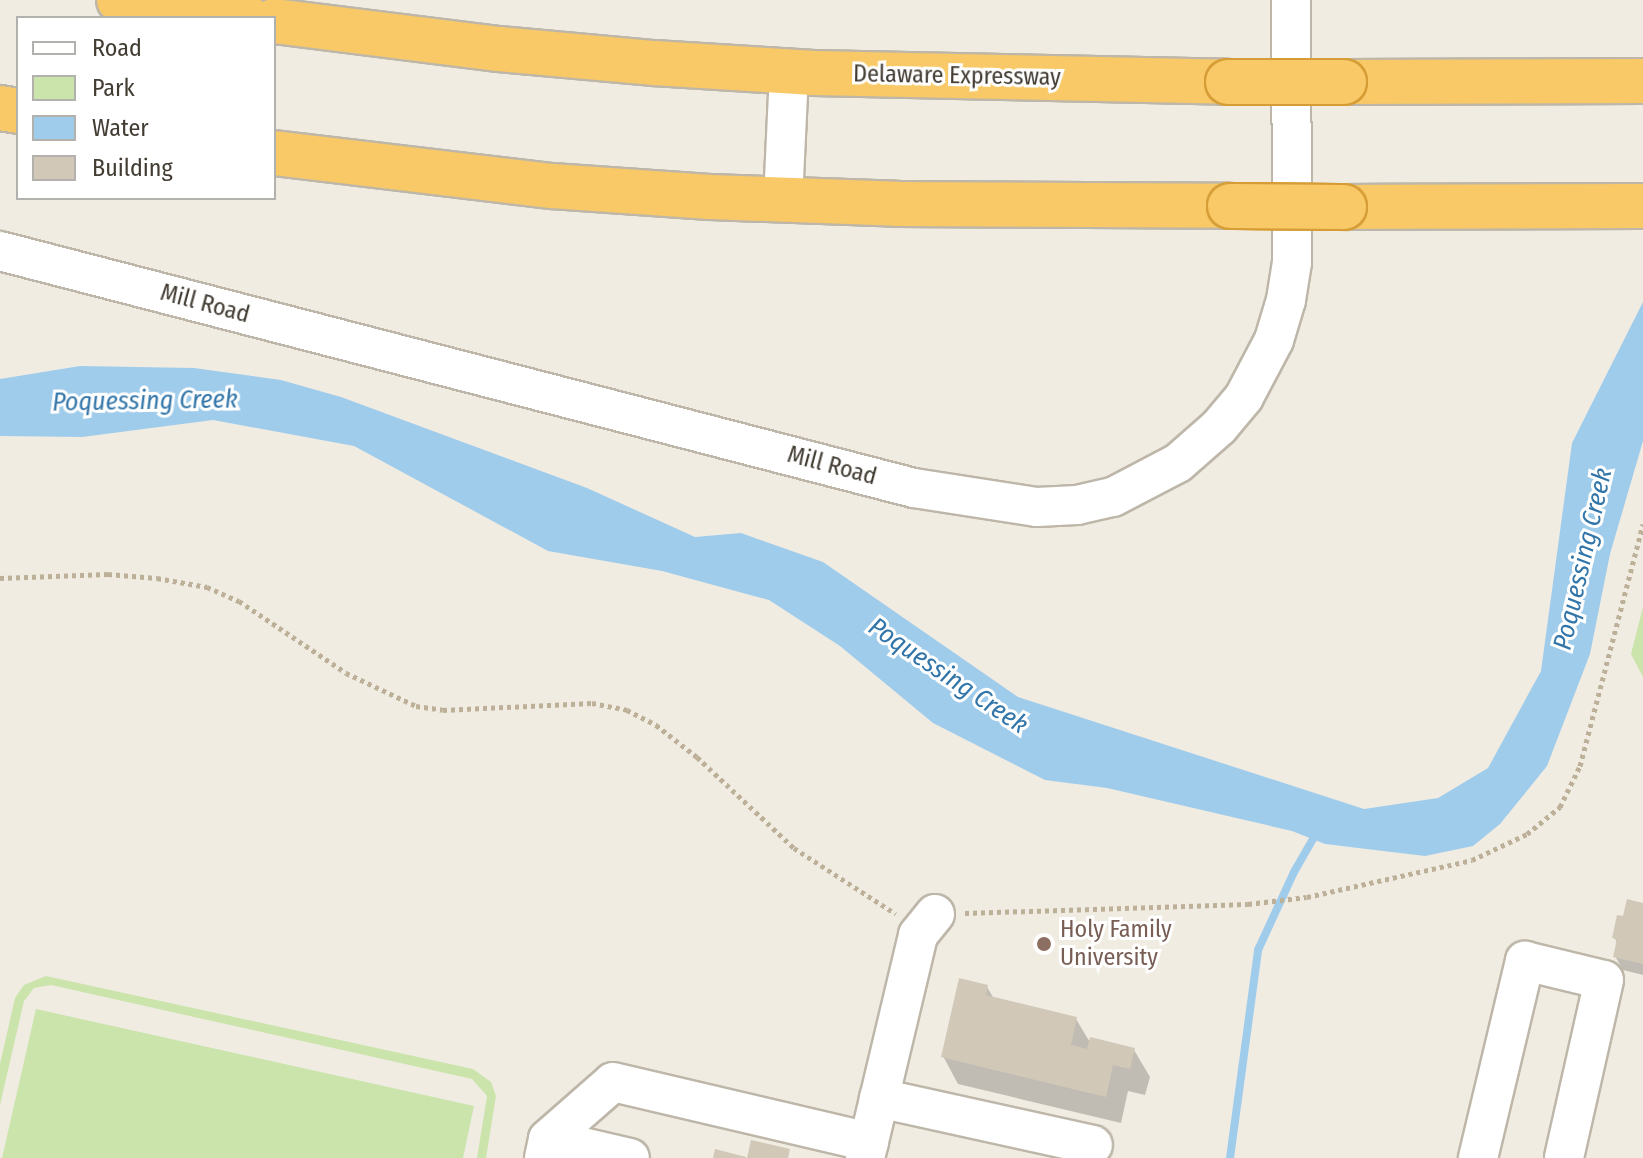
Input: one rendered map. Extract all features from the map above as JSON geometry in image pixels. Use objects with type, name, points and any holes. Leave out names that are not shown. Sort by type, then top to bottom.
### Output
[{"type":"highway","points":[[119,0],[234,16]]},
{"type":"highway","name":"Delaware Expressway","points":[[276,21],[499,49],[789,71],[1228,82],[1643,81]]},
{"type":"highway","points":[[276,153],[552,186],[783,200],[1344,207],[1624,206]]},
{"type":"street","name":"Mill Road","points":[[0,251],[914,488],[1023,506],[1077,505],[1113,497],[1178,463],[1219,427],[1244,397],[1274,340],[1286,300],[1292,263],[1291,0]]},
{"type":"street","points":[[783,200],[789,71]]},
{"type":"street","points":[[546,1148],[613,1082],[867,1150],[918,935],[935,914]]},
{"type":"street","points":[[1478,1158],[1525,961],[1604,980],[1564,1158]]},
{"type":"street","points":[[879,1098],[1093,1145]]},
{"type":"street","points":[[546,1148],[630,1158]]},
{"type":"path","points":[[0,578],[108,574],[157,578],[207,587],[239,601],[346,673],[416,706],[443,710],[592,703],[627,710],[656,725],[697,757],[775,833],[852,887],[901,916],[1248,904],[1307,897],[1472,860],[1527,834],[1560,807],[1580,766],[1643,524]]},
{"type":"green space","points":[[1643,607],[1643,677],[1631,654]]},
{"type":"green space","points":[[46,976],[473,1069],[491,1082],[496,1096],[486,1158],[477,1158],[487,1096],[472,1079],[51,985],[34,988],[24,1001],[0,1105],[0,1064],[15,998],[24,985]]},
{"type":"green space","points":[[36,1009],[474,1106],[463,1158],[2,1158]]},
{"type":"water","name":"Poquessing Creek","points":[[1643,302],[1643,441],[1610,554],[1590,654],[1547,766],[1500,824],[1473,846],[1425,856],[1325,844],[1292,831],[1107,788],[1045,780],[933,723],[840,646],[769,600],[662,571],[548,551],[354,446],[213,420],[82,437],[0,436],[0,379],[80,366],[194,368],[281,380],[341,397],[587,488],[695,537],[741,533],[823,562],[1018,697],[1364,809],[1438,798],[1488,768],[1541,671],[1572,443]]},
{"type":"building","points":[[1627,899],[1643,903],[1643,964],[1613,957],[1617,939],[1612,938],[1617,915],[1623,916]]},
{"type":"building","points":[[959,978],[988,985],[986,995],[1077,1017],[1071,1045],[1087,1049],[1090,1037],[1135,1048],[1130,1069],[1113,1065],[1106,1097],[941,1057]]},
{"type":"building","points":[[751,1140],[790,1149],[788,1158],[747,1158]]},
{"type":"building","points":[[715,1149],[746,1157],[746,1158],[713,1158]]},
{"type":"waterway","points":[[1230,1158],[1258,950],[1294,872],[1317,832]]},
{"type":"place","name":"Holy Family University","points":[[1044,944]]}]
